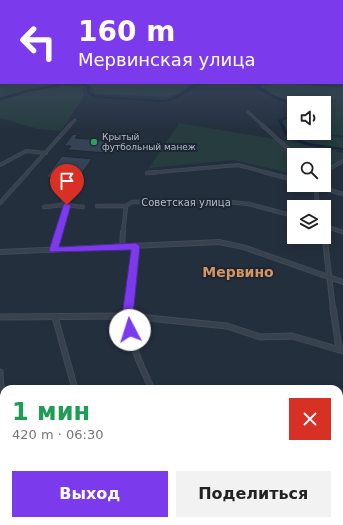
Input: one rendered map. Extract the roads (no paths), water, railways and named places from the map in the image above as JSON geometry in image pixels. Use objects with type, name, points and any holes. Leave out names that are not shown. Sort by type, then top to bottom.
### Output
[{"type":"street","points":[[248,112],[287,148]]},
{"type":"street","points":[[0,203],[75,120]]},
{"type":"street","points":[[0,165],[26,151],[46,153]]},
{"type":"street","points":[[331,168],[343,161]]},
{"type":"street","points":[[147,173],[238,165],[287,178]]},
{"type":"street","points":[[331,190],[343,194]]},
{"type":"street","points":[[53,250],[65,205],[65,196]]},
{"type":"street","name":"Советская улица","points":[[97,206],[126,206],[132,202],[220,201],[249,204],[287,214]]},
{"type":"street","points":[[44,207],[65,205],[83,207]]},
{"type":"street","points":[[122,247],[126,206]]},
{"type":"street","points":[[331,229],[343,232]]},
{"type":"street","points":[[0,252],[210,242],[228,243],[244,247],[343,282]]},
{"type":"street","points":[[0,317],[128,316],[227,326],[260,337],[292,336],[341,350],[324,244]]},
{"type":"street","points":[[136,246],[128,316],[132,346],[150,385]]},
{"type":"street","points":[[54,317],[74,385]]},
{"type":"street","points":[[0,372],[1,385]]},
{"type":"waterway","points":[[0,99],[31,90],[64,84]]},
{"type":"waterway","points":[[83,84],[89,88],[88,93],[95,97],[164,101],[175,98],[200,84]]},
{"type":"waterway","points":[[247,84],[256,86]]},
{"type":"waterway","points":[[256,86],[265,84]]},
{"type":"waterway","points":[[308,84],[343,86]]},
{"type":"waterway","points":[[256,86],[274,97],[287,102]]},
{"type":"waterway","points":[[287,118],[280,120],[287,134]]},
{"type":"waterway","points":[[299,140],[307,144],[343,149]]},
{"type":"place","name":"Крытый футбольный манеж","points":[[94,142]]},
{"type":"district","name":"Мервино","points":[[238,272]]}]
